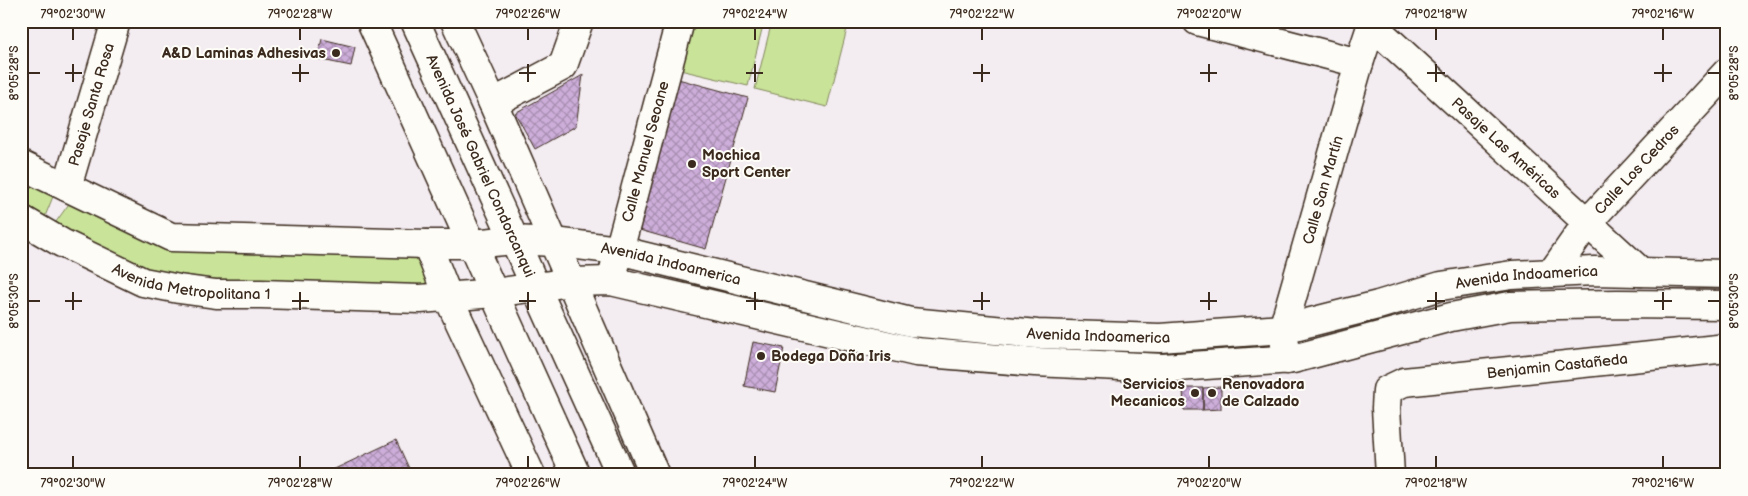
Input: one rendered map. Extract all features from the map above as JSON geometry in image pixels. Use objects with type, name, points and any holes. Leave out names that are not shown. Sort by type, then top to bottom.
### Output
[{"type":"main road","name":"Pasaje Santa Rosa","points":[[67,187],[116,21]]},
{"type":"main road","points":[[371,21],[576,475]]},
{"type":"main road","name":"Avenida José Gabriel Condorcanqui","points":[[415,21],[621,475]]},
{"type":"main road","points":[[455,21],[572,282],[655,475]]},
{"type":"main road","points":[[493,103],[563,66],[579,21]]},
{"type":"main road","name":"Calle Manuel Seoane","points":[[611,281],[680,21]]},
{"type":"main road","points":[[1197,21],[1359,63]]},
{"type":"main road","name":"Calle San Martín","points":[[1287,360],[1283,329],[1372,23]]},
{"type":"main road","name":"Pasaje Las Américas","points":[[1372,23],[1641,272]]},
{"type":"main road","name":"Calle Los Cedros","points":[[1552,274],[1587,223],[1727,72]]},
{"type":"main road","points":[[21,165],[171,237],[472,244]]},
{"type":"main road","name":"Avenida Metropolitana 1","points":[[21,219],[62,243],[143,282],[179,289],[216,294],[420,299],[494,293]]},
{"type":"main road","name":"Avenida Indoamerica","points":[[472,244],[514,240],[554,242],[618,250],[911,322],[1037,334],[1160,338],[1283,329],[1378,305],[1441,286],[1512,275],[1594,271],[1727,274]]},
{"type":"main road","points":[[427,244],[448,297],[531,475]]},
{"type":"main road","name":"Avenida Indoamerica","points":[[494,293],[572,282],[611,281],[916,352],[1035,362],[1163,368],[1287,360],[1451,317],[1510,306],[1617,304],[1727,305]]},
{"type":"main road","name":"Benjamin Castañeda","points":[[1390,475],[1386,408],[1387,390],[1404,382],[1727,348]]},
{"type":"green space","points":[[692,21],[764,21],[748,86],[680,70]]},
{"type":"green space","points":[[772,21],[849,21],[827,107],[755,89]]},
{"type":"green space","points":[[21,179],[54,194],[44,219],[21,206]]},
{"type":"green space","points":[[71,201],[167,247],[419,256],[433,285],[213,279],[148,270],[53,226]]},
{"type":"building","name":"A&D Laminas Adhesivas","points":[[322,39],[355,47],[351,66],[317,59]]},
{"type":"building","points":[[21,69],[28,71],[21,92]]},
{"type":"building","points":[[583,75],[576,126],[535,149],[515,113]]},
{"type":"building","name":"Mochica Sport Center","points":[[678,79],[748,98],[706,249],[636,229]]},
{"type":"building","points":[[753,342],[784,348],[775,392],[744,386]]},
{"type":"building","points":[[1221,387],[1221,409],[1203,410],[1203,388]]},
{"type":"building","points":[[1183,388],[1203,388],[1203,410],[1184,410]]},
{"type":"building","points":[[396,440],[412,475],[322,475]]},
{"type":"place","name":"A&D Laminas Adhesivas","points":[[336,53]]},
{"type":"place","name":"Mochica Sport Center","points":[[692,164]]},
{"type":"place","name":"Bodega Doña Iris","points":[[761,356]]},
{"type":"place","name":"Servicios Mecanicos","points":[[1195,393]]},
{"type":"place","name":"Renovadora de Calzado","points":[[1212,393]]}]
